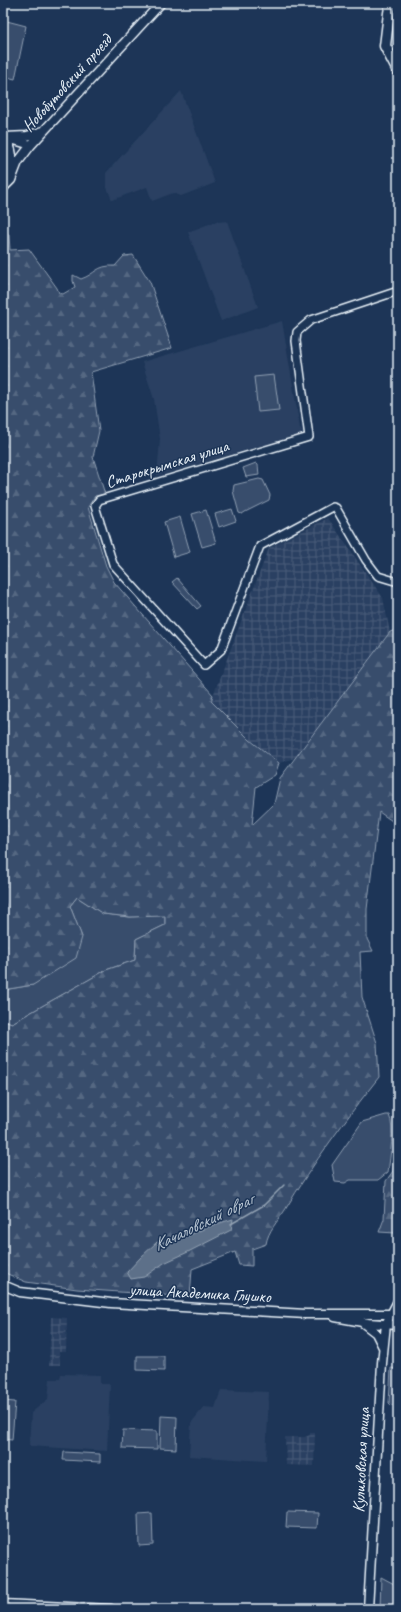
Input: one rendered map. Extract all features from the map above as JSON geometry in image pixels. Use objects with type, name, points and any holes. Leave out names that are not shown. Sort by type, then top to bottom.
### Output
[{"type":"main road","points":[[391,3],[385,46],[398,71]]},
{"type":"street","name":"Новобутовский проезд","points":[[4,187],[11,180],[18,162],[31,145],[161,3]]},
{"type":"street","points":[[4,137],[27,136],[43,131]]},
{"type":"street","points":[[4,137],[31,145]]},
{"type":"street","points":[[4,137],[12,149],[12,155],[4,187]]},
{"type":"street","name":"Старокрымская улица","points":[[398,291],[311,320],[297,332],[296,341],[309,437],[99,500],[95,506],[113,564],[204,665],[221,650],[260,546],[333,507],[336,508],[366,560],[378,576],[398,582]]},
{"type":"street","name":"улица Академика Глушко","points":[[3,1285],[20,1292],[88,1301],[320,1314],[395,1314]]},
{"type":"street","name":"Куликовская улица","points":[[368,1609],[386,1324],[395,1314],[398,1301]]},
{"type":"street","points":[[320,1314],[362,1322],[398,1326]]},
{"type":"street","points":[[395,1314],[398,1322]]},
{"type":"street","points":[[362,1322],[376,1333],[384,1348]]},
{"type":"street","points":[[384,1348],[391,1331],[398,1326]]},
{"type":"street","points":[[3,1604],[111,1609]]},
{"type":"shaded area","points":[[181,91],[215,183],[181,196],[173,193],[152,201],[147,187],[112,200],[106,185],[106,173]]},
{"type":"shaded area","points":[[217,221],[227,221],[258,307],[221,321],[188,232]]},
{"type":"shaded area","points":[[282,321],[300,428],[303,431],[301,434],[157,476],[160,439],[154,399],[142,362]]},
{"type":"shaded area","points":[[328,518],[383,598],[390,632],[295,758],[279,763],[250,740],[211,701],[269,548]]},
{"type":"shaded area","points":[[233,1219],[231,1230],[164,1263],[144,1277],[131,1279],[127,1272],[157,1242],[173,1242],[213,1225]]},
{"type":"shaded area","points":[[51,1317],[67,1318],[66,1352],[59,1352],[60,1365],[49,1365]]},
{"type":"shaded area","points":[[61,1374],[100,1375],[100,1384],[110,1384],[107,1451],[29,1446],[31,1413],[48,1399],[50,1379],[60,1379]]},
{"type":"shaded area","points":[[221,1390],[269,1392],[266,1461],[189,1456],[191,1423],[204,1407],[215,1408]]},
{"type":"shaded area","points":[[310,1433],[315,1433],[314,1466],[286,1465],[285,1437],[305,1437],[310,1435]]},
{"type":"green space","points":[[3,20],[26,26],[15,79],[3,76]]},
{"type":"green space","points":[[3,227],[9,235],[10,250],[29,249],[59,293],[63,294],[75,287],[73,275],[81,279],[100,268],[115,266],[124,256],[133,255],[150,282],[172,348],[91,372],[99,431],[93,457],[105,494],[95,496],[88,507],[106,566],[114,582],[213,695],[211,701],[250,740],[279,763],[275,775],[256,787],[252,825],[274,804],[280,778],[390,632],[398,629],[398,825],[379,812],[367,909],[367,939],[373,951],[360,952],[362,997],[377,1043],[379,1077],[318,1159],[271,1230],[266,1244],[252,1249],[252,1266],[239,1265],[235,1252],[192,1269],[190,1297],[77,1289],[26,1282],[3,1272],[3,1020],[12,1023],[106,970],[135,960],[136,939],[165,925],[165,916],[130,917],[103,914],[77,897],[70,906],[82,937],[76,958],[33,985],[3,990]]},
{"type":"green space","points":[[274,375],[279,410],[258,412],[254,377]]},
{"type":"green space","points":[[256,463],[258,465],[259,475],[246,477],[243,468]]},
{"type":"green space","points":[[259,479],[263,480],[270,495],[269,500],[242,514],[239,513],[233,491],[234,485]]},
{"type":"green space","points":[[232,509],[236,521],[219,527],[215,514]]},
{"type":"green space","points":[[206,510],[216,543],[202,547],[192,514]]},
{"type":"green space","points":[[180,517],[190,552],[174,557],[164,522]]},
{"type":"green space","points":[[177,578],[201,606],[197,609],[172,582]]},
{"type":"green space","points":[[77,897],[103,914],[130,917],[165,915],[165,925],[136,939],[135,960],[106,970],[12,1023],[3,1020],[3,990],[33,985],[82,937],[70,906]]},
{"type":"green space","points":[[389,1115],[392,1127],[392,1143],[388,1172],[378,1180],[350,1180],[345,1183],[335,1182],[332,1165],[362,1122]]},
{"type":"green space","points":[[398,1126],[398,1229],[395,1233],[379,1232],[384,1219],[386,1181],[393,1171]]},
{"type":"green space","points":[[137,1356],[164,1356],[164,1371],[137,1370]]},
{"type":"green space","points":[[391,1368],[398,1369],[398,1405],[391,1405],[389,1403]]},
{"type":"green space","points":[[3,1401],[15,1402],[12,1440],[3,1439]]},
{"type":"green space","points":[[161,1416],[177,1417],[176,1449],[160,1448]]},
{"type":"green space","points":[[123,1430],[157,1431],[157,1449],[122,1448]]},
{"type":"green space","points":[[64,1452],[100,1454],[100,1462],[63,1460]]},
{"type":"green space","points":[[287,1512],[318,1513],[317,1528],[286,1527]]},
{"type":"green space","points":[[152,1513],[153,1545],[139,1546],[138,1514]]},
{"type":"green space","points":[[381,1577],[396,1585],[396,1601],[398,1602],[398,1609],[380,1609]]},
{"type":"waterway","name":"Качаловский овраг","points":[[231,1224],[264,1205],[284,1185]]}]
